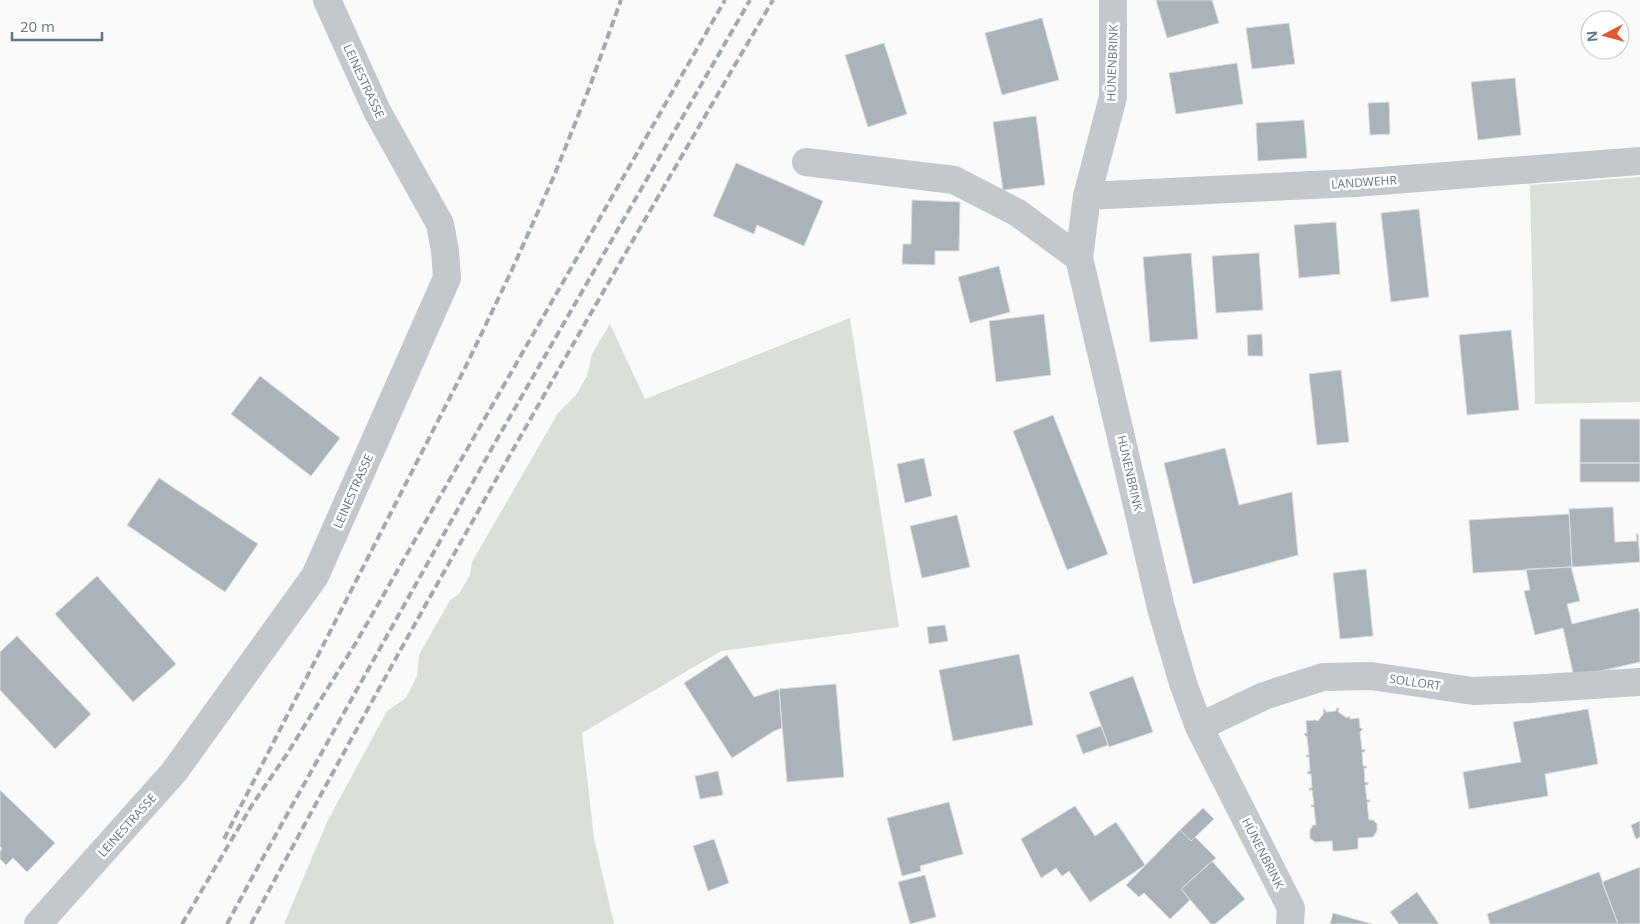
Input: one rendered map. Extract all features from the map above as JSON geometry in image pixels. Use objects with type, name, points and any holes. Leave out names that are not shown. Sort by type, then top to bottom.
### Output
[{"type":"street","name":"LEINESTRASSE","points":[[38,924],[174,772],[316,576],[447,278],[440,224],[377,111],[327,0]]},
{"type":"street","name":"HÜNENBRINK","points":[[1113,0],[1113,97],[1087,196],[1079,258],[1161,608],[1183,683],[1199,726],[1291,908],[1290,924]]},
{"type":"street","name":"LANDWEHR","points":[[1087,196],[1354,183],[1640,161]]},
{"type":"street","points":[[806,162],[954,180],[1018,212],[1079,258]]},
{"type":"street","name":"SOLLORT","points":[[1199,726],[1264,696],[1323,677],[1371,676],[1473,691],[1528,690],[1640,682]]},
{"type":"shaded area","points":[[1640,177],[1640,402],[1535,404],[1530,185]]},
{"type":"shaded area","points":[[850,318],[899,627],[721,651],[582,733],[594,838],[614,924],[284,924],[327,822],[387,711],[406,698],[417,676],[419,655],[450,600],[459,594],[470,575],[472,562],[558,413],[576,395],[587,376],[592,354],[610,324],[645,399]]},
{"type":"building","points":[[1156,0],[1212,0],[1219,23],[1167,38]]},
{"type":"building","points":[[1042,18],[1059,80],[1002,95],[985,33]]},
{"type":"building","points":[[1289,23],[1295,64],[1252,69],[1246,28]]},
{"type":"building","points":[[884,43],[907,114],[868,127],[845,55]]},
{"type":"building","points":[[1237,63],[1243,104],[1176,114],[1169,73]]},
{"type":"building","points":[[1515,78],[1521,135],[1478,140],[1471,82]]},
{"type":"building","points":[[1389,102],[1390,134],[1370,135],[1368,103]]},
{"type":"building","points":[[1036,116],[1045,185],[1003,190],[993,122]]},
{"type":"building","points":[[1304,120],[1307,158],[1258,161],[1256,123]]},
{"type":"building","points":[[736,163],[823,201],[804,246],[757,225],[754,234],[713,216]]},
{"type":"building","points":[[912,200],[960,202],[959,251],[935,251],[935,265],[902,264],[903,244],[911,244]]},
{"type":"building","points":[[1419,209],[1429,297],[1391,302],[1381,213]]},
{"type":"building","points":[[1336,222],[1340,274],[1299,278],[1294,225]]},
{"type":"building","points":[[1191,253],[1198,339],[1150,342],[1143,257]]},
{"type":"building","points":[[1259,253],[1263,310],[1216,313],[1212,256]]},
{"type":"building","points":[[999,266],[1010,312],[970,323],[958,277]]},
{"type":"building","points":[[1044,314],[1051,375],[996,382],[989,321]]},
{"type":"building","points":[[1511,330],[1519,410],[1467,415],[1459,335]]},
{"type":"building","points":[[1262,334],[1263,356],[1248,356],[1247,335]]},
{"type":"building","points":[[1341,370],[1349,442],[1317,445],[1309,374]]},
{"type":"building","points":[[260,376],[340,438],[311,476],[231,414]]},
{"type":"building","points":[[1053,415],[1108,554],[1067,570],[1013,431]]},
{"type":"building","points":[[1580,419],[1640,419],[1640,463],[1580,463]]},
{"type":"building","points":[[1225,448],[1239,505],[1292,492],[1298,555],[1193,584],[1164,463]]},
{"type":"building","points":[[924,458],[932,496],[905,503],[897,464]]},
{"type":"building","points":[[1580,463],[1640,463],[1640,482],[1580,482]]},
{"type":"building","points":[[159,478],[258,544],[225,592],[127,525]]},
{"type":"building","points":[[1613,507],[1615,542],[1637,541],[1636,534],[1638,534],[1640,562],[1572,567],[1569,509]]},
{"type":"building","points":[[1569,514],[1572,567],[1473,573],[1469,520]]},
{"type":"building","points":[[957,515],[970,567],[922,578],[910,526]]},
{"type":"building","points":[[1571,567],[1580,601],[1567,604],[1572,624],[1638,608],[1640,615],[1640,662],[1574,677],[1563,628],[1535,635],[1524,591],[1530,590],[1526,569]]},
{"type":"building","points":[[1366,569],[1373,636],[1340,639],[1333,573]]},
{"type":"building","points":[[97,576],[176,664],[133,702],[55,614]]},
{"type":"building","points":[[945,625],[948,641],[929,644],[927,627]]},
{"type":"building","points":[[17,636],[91,714],[55,749],[0,690],[0,652]]},
{"type":"building","points":[[1019,654],[1033,725],[953,741],[939,670]]},
{"type":"building","points":[[727,655],[754,697],[779,689],[782,728],[774,731],[732,758],[684,683]]},
{"type":"building","points":[[1133,676],[1153,732],[1109,747],[1089,692]]},
{"type":"building","points":[[836,684],[844,777],[787,782],[779,689]]},
{"type":"building","points":[[1339,708],[1338,712],[1347,718],[1349,716],[1350,719],[1359,718],[1360,728],[1363,729],[1360,732],[1362,750],[1365,749],[1365,752],[1362,752],[1363,766],[1367,768],[1364,768],[1365,783],[1368,782],[1368,785],[1365,785],[1367,800],[1370,800],[1370,802],[1367,802],[1369,820],[1373,820],[1377,824],[1377,831],[1373,837],[1358,838],[1358,849],[1333,851],[1332,841],[1315,842],[1310,838],[1310,830],[1313,825],[1316,825],[1314,807],[1311,807],[1311,805],[1314,805],[1312,790],[1309,790],[1309,788],[1312,788],[1311,774],[1307,772],[1310,771],[1309,757],[1306,757],[1306,755],[1309,755],[1307,737],[1304,734],[1307,734],[1306,721],[1318,721],[1324,713],[1323,710],[1325,709],[1326,712],[1336,711]]},
{"type":"building","points":[[1588,709],[1598,764],[1545,774],[1548,796],[1469,809],[1463,772],[1521,762],[1513,722]]},
{"type":"building","points":[[1101,726],[1108,745],[1083,754],[1076,735]]},
{"type":"building","points":[[718,771],[723,795],[700,799],[695,776]]},
{"type":"building","points":[[0,790],[55,843],[27,872],[13,858],[6,865],[0,859],[0,851],[2,849],[0,846]]},
{"type":"building","points":[[949,802],[963,854],[920,866],[921,871],[902,876],[887,818]]},
{"type":"building","points":[[1075,806],[1095,836],[1116,822],[1145,865],[1090,902],[1069,871],[1062,876],[1056,868],[1041,878],[1021,839]]},
{"type":"building","points":[[1203,808],[1214,819],[1191,841],[1180,830]]},
{"type":"building","points":[[1640,821],[1640,837],[1636,839],[1631,825]]},
{"type":"building","points":[[1180,830],[1191,841],[1195,837],[1216,858],[1181,889],[1190,900],[1170,919],[1144,893],[1139,897],[1126,885]]},
{"type":"building","points":[[714,839],[729,883],[708,891],[693,846]]},
{"type":"building","points":[[1212,861],[1245,899],[1215,924],[1211,924],[1181,889]]},
{"type":"building","points":[[1640,867],[1640,924],[1618,924],[1602,882]]},
{"type":"building","points":[[1599,872],[1618,924],[1490,924],[1487,914]]},
{"type":"building","points":[[925,875],[936,917],[910,924],[898,882]]},
{"type":"building","points":[[1417,892],[1439,924],[1399,924],[1390,912]]},
{"type":"building","points":[[1333,913],[1372,924],[1330,924]]},
{"type":"railway","points":[[224,839],[466,366],[511,272],[554,176],[590,86],[621,0]]},
{"type":"railway","points":[[182,924],[252,805],[287,754],[357,641],[725,0]]},
{"type":"railway","points":[[227,924],[492,448],[750,0]]},
{"type":"railway","points":[[251,924],[378,691],[508,459],[639,229],[773,0]]}]
